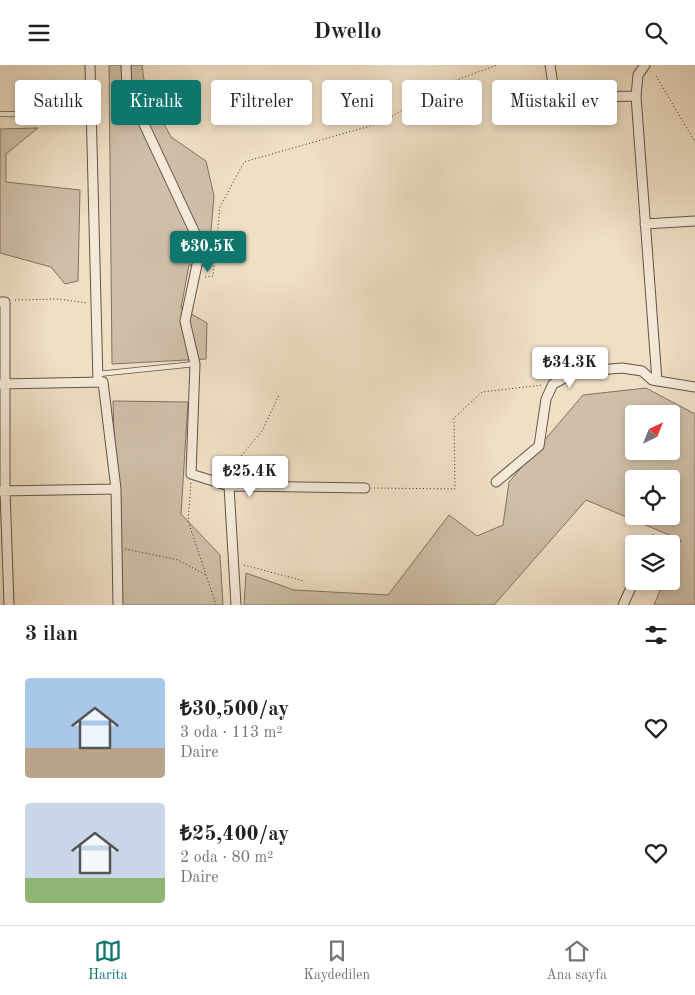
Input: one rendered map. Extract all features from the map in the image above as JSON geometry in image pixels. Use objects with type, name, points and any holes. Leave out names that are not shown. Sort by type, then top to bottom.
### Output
[{"type":"street","points":[[90,65],[91,80]]},
{"type":"street","points":[[126,65],[127,88],[201,247],[185,321],[195,364],[191,474],[229,486],[365,488]]},
{"type":"street","points":[[550,65],[555,98],[636,96]]},
{"type":"street","points":[[645,65],[638,75],[636,96],[657,381]]},
{"type":"street","points":[[92,125],[98,378]]},
{"type":"street","points":[[645,224],[695,221]]},
{"type":"street","points":[[3,302],[2,491],[4,581],[9,605]]},
{"type":"street","points":[[496,482],[539,446],[546,399],[553,384],[576,372],[622,367],[642,371],[652,380],[695,387]]},
{"type":"street","points":[[3,384],[98,378],[103,382],[116,489],[118,605]]},
{"type":"street","points":[[229,486],[236,605]]},
{"type":"street","points":[[2,491],[116,489]]},
{"type":"street","points":[[622,605],[630,590]]},
{"type":"lane","points":[[0,114],[15,114]]},
{"type":"lane","points":[[98,378],[195,364]]},
{"type":"path","points":[[194,279],[213,276],[220,207],[244,162],[384,122],[435,88],[497,65]]},
{"type":"path","points":[[656,76],[695,142]]},
{"type":"path","points":[[3,302],[57,299],[96,304]]},
{"type":"path","points":[[365,488],[455,489],[454,418],[482,391],[553,384]]},
{"type":"path","points":[[229,486],[237,461],[262,431],[279,395]]},
{"type":"path","points":[[191,474],[188,521],[216,605]]},
{"type":"path","points":[[117,548],[178,560],[206,575]]},
{"type":"path","points":[[233,562],[304,581]]},
{"type":"shaded area","points":[[109,65],[142,65],[144,80],[111,80],[111,125],[165,125],[171,137],[206,161],[214,196],[208,266],[189,265],[181,308],[207,323],[206,359],[112,364]]},
{"type":"shaded area","points":[[38,128],[6,154],[6,182],[80,190],[78,281],[65,284],[51,267],[0,253],[0,129]]},
{"type":"shaded area","points":[[646,388],[678,405],[625,405],[625,460],[680,460],[680,406],[695,414],[695,605],[654,605],[660,590],[680,590],[681,540],[680,535],[669,535],[645,525],[680,525],[680,470],[625,470],[625,516],[586,500],[494,605],[244,605],[246,573],[294,590],[388,595],[449,515],[477,536],[503,525],[509,482],[583,395]]},
{"type":"shaded area","points":[[113,401],[188,402],[181,514],[220,555],[223,605],[119,605]]}]
